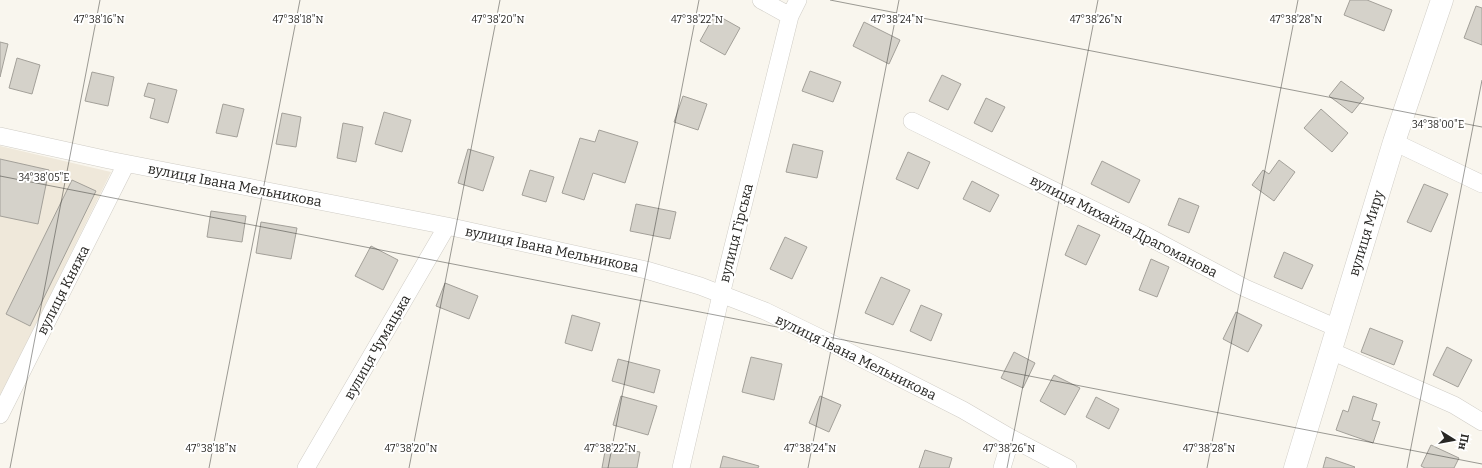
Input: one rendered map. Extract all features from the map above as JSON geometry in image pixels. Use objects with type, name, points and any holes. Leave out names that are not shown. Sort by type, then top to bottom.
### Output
[{"type":"street","points":[[762,0],[790,16]]},
{"type":"street","name":"вулиця Гірська","points":[[681,468],[721,295],[790,16],[798,0]]},
{"type":"street","name":"вулиця Миру","points":[[1295,468],[1394,142],[1442,0]]},
{"type":"street","name":"вулиця Михайла Драгоманова","points":[[912,121],[1145,235],[1245,288],[1337,328]]},
{"type":"street","name":"вулиця Івана Мельникова","points":[[0,136],[126,164],[447,226],[646,270],[700,286],[765,311],[841,348],[963,410],[1011,438],[1068,468]]},
{"type":"street","points":[[1394,142],[1482,184]]},
{"type":"street","name":"вулиця Княжа","points":[[0,415],[126,164]]},
{"type":"street","name":"вулиця Чумацька","points":[[306,468],[447,226]]},
{"type":"street","points":[[1331,351],[1454,406],[1482,422]]},
{"type":"street","points":[[1002,468],[1011,438]]},
{"type":"shaded area","points":[[0,146],[111,172],[0,397]]},
{"type":"building","points":[[1350,0],[1367,0],[1392,10],[1384,31],[1344,15]]},
{"type":"building","points":[[1476,6],[1482,8],[1482,45],[1464,38]]},
{"type":"building","points":[[715,14],[740,28],[725,55],[700,41]]},
{"type":"building","points":[[864,22],[900,40],[889,64],[853,46]]},
{"type":"building","points":[[0,42],[8,44],[0,77]]},
{"type":"building","points":[[17,58],[40,65],[32,94],[9,88]]},
{"type":"building","points":[[810,71],[841,82],[833,102],[802,91]]},
{"type":"building","points":[[92,72],[114,77],[108,106],[85,101]]},
{"type":"building","points":[[942,75],[961,84],[948,110],[929,101]]},
{"type":"building","points":[[1341,81],[1364,98],[1352,113],[1329,96]]},
{"type":"building","points":[[148,83],[177,90],[168,123],[150,118],[155,99],[144,96]]},
{"type":"building","points":[[683,96],[707,104],[698,130],[674,122]]},
{"type":"building","points":[[986,98],[1005,107],[992,132],[974,123]]},
{"type":"building","points":[[223,104],[244,109],[237,137],[216,133]]},
{"type":"building","points":[[1321,109],[1348,133],[1332,152],[1304,128]]},
{"type":"building","points":[[384,112],[411,120],[402,152],[375,144]]},
{"type":"building","points":[[282,113],[301,117],[296,147],[276,144]]},
{"type":"building","points":[[343,123],[363,127],[356,162],[337,158]]},
{"type":"building","points":[[599,130],[638,142],[625,183],[593,173],[584,200],[562,193],[580,138],[595,142]]},
{"type":"building","points":[[793,144],[823,151],[817,178],[786,172]]},
{"type":"building","points":[[468,149],[494,157],[483,191],[458,183]]},
{"type":"building","points":[[908,152],[930,162],[918,189],[896,179]]},
{"type":"building","points":[[0,159],[49,170],[38,224],[0,216]]},
{"type":"building","points":[[1279,160],[1295,172],[1274,201],[1252,185],[1263,170],[1269,174]]},
{"type":"building","points":[[1102,161],[1140,180],[1129,203],[1091,184]]},
{"type":"building","points":[[530,170],[554,177],[546,202],[522,195]]},
{"type":"building","points":[[72,180],[96,191],[30,326],[6,314]]},
{"type":"building","points":[[972,181],[999,195],[990,212],[963,199]]},
{"type":"building","points":[[1424,184],[1448,194],[1431,232],[1407,222]]},
{"type":"building","points":[[1179,198],[1199,206],[1189,233],[1168,225]]},
{"type":"building","points":[[636,204],[676,212],[670,239],[630,231]]},
{"type":"building","points":[[211,211],[246,216],[242,242],[207,237]]},
{"type":"building","points":[[261,222],[297,228],[291,259],[256,253]]},
{"type":"building","points":[[1078,225],[1100,235],[1086,265],[1065,255]]},
{"type":"building","points":[[785,237],[807,247],[792,279],[770,269]]},
{"type":"building","points":[[371,246],[398,260],[383,290],[355,276]]},
{"type":"building","points":[[1284,252],[1313,265],[1302,289],[1274,277]]},
{"type":"building","points":[[1151,259],[1169,267],[1157,297],[1139,290]]},
{"type":"building","points":[[881,277],[910,290],[893,325],[865,313]]},
{"type":"building","points":[[445,283],[478,296],[469,319],[436,306]]},
{"type":"building","points":[[921,305],[942,314],[931,341],[910,331]]},
{"type":"building","points":[[1236,312],[1262,325],[1248,352],[1223,339]]},
{"type":"building","points":[[572,315],[600,323],[592,351],[565,343]]},
{"type":"building","points":[[1370,328],[1403,341],[1394,365],[1361,352]]},
{"type":"building","points":[[1447,347],[1472,360],[1458,387],[1433,375]]},
{"type":"building","points":[[1014,352],[1035,363],[1023,388],[1001,378]]},
{"type":"building","points":[[751,357],[782,364],[774,400],[742,392]]},
{"type":"building","points":[[618,359],[660,370],[654,393],[612,381]]},
{"type":"building","points":[[1054,375],[1080,388],[1065,415],[1040,401]]},
{"type":"building","points":[[621,396],[657,406],[648,435],[613,425]]},
{"type":"building","points":[[820,396],[841,405],[829,432],[809,423]]},
{"type":"building","points":[[1353,396],[1377,404],[1372,420],[1380,422],[1373,443],[1336,430],[1343,410],[1348,412]]},
{"type":"building","points":[[1096,397],[1119,409],[1109,429],[1086,417]]},
{"type":"building","points":[[1431,445],[1459,458],[1454,468],[1425,468],[1421,466]]},
{"type":"building","points":[[606,446],[640,452],[637,468],[602,468]]},
{"type":"building","points":[[925,450],[952,458],[949,468],[919,468]]},
{"type":"building","points":[[723,456],[759,466],[758,468],[720,468]]},
{"type":"building","points":[[1326,457],[1355,467],[1323,468]]}]
